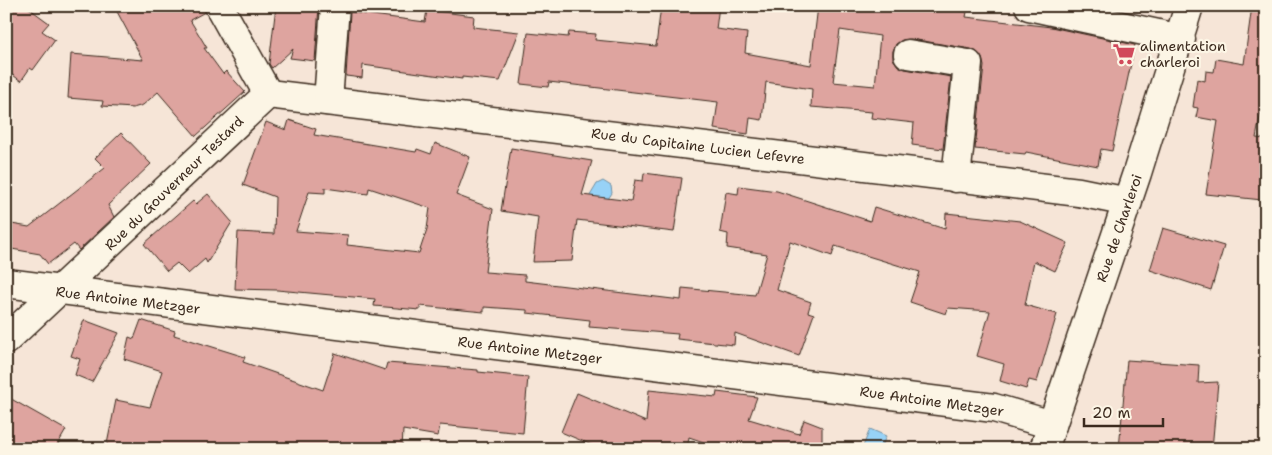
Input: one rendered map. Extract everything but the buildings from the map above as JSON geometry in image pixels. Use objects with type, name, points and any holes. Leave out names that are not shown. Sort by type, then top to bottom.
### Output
[{"type":"street","points":[[219,6],[268,94]]},
{"type":"street","points":[[328,101],[335,6]]},
{"type":"street","points":[[1029,6],[1180,39]]},
{"type":"street","name":"Rue de Charleroi","points":[[1048,437],[1128,202],[1189,6]]},
{"type":"street","points":[[908,54],[968,64],[956,178]]},
{"type":"street","name":"Rue du Capitaine Lucien Lefevre","points":[[268,94],[1096,194],[1128,202]]},
{"type":"street","name":"Rue du Gouverneur Testard","points":[[6,340],[268,94]]},
{"type":"street","name":"Rue Antoine Metzger","points":[[6,283],[994,408],[1048,437]]},
{"type":"water","points":[[603,181],[611,186],[612,193],[601,210],[585,204],[597,184]]},
{"type":"water","points":[[870,429],[886,436],[881,449],[862,449]]},
{"type":"place","name":"alimentation charleroi","points":[[1124,54]]}]
